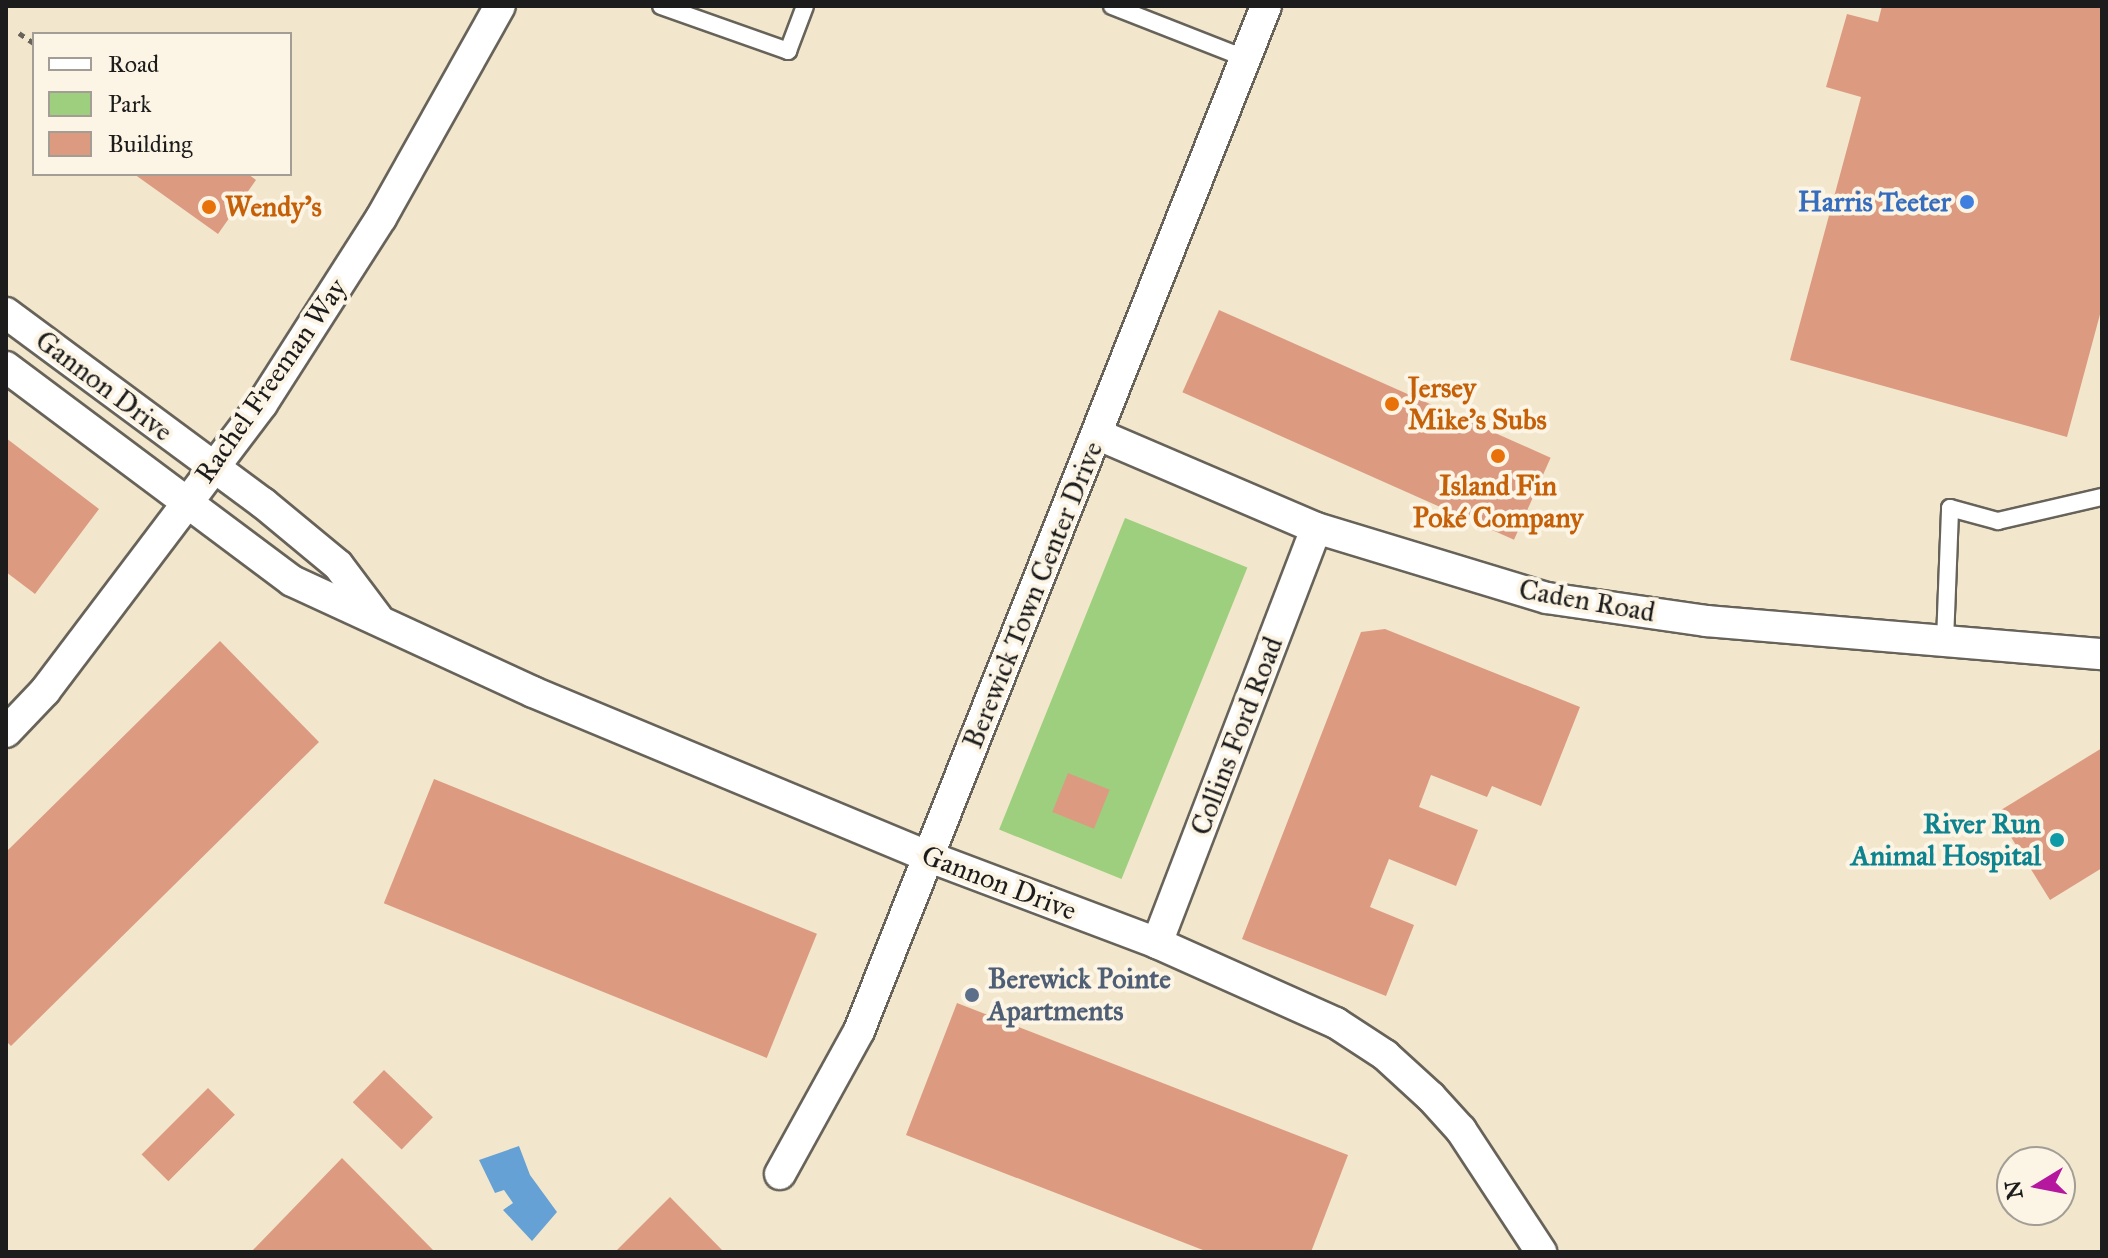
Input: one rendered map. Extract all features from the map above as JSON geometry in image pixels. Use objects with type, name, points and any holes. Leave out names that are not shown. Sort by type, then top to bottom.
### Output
[{"type":"street","name":"Rachel Freeman Way","points":[[6,732],[45,691],[262,404],[381,218],[500,6]]},
{"type":"street","name":"Berewick Town Center Drive","points":[[780,1174],[859,1031],[1099,435],[1266,6]]},
{"type":"street","name":"Gannon Drive","points":[[6,313],[213,466],[338,565],[378,619]]},
{"type":"street","name":"Gannon Drive","points":[[6,367],[184,504],[292,581],[378,619],[430,649],[927,856],[1157,943],[1336,1023],[1385,1055],[1461,1130],[1541,1252]]},
{"type":"street","name":"Caden Road","points":[[1099,435],[1316,528],[1547,598],[1706,621],[2102,654]]},
{"type":"street","name":"Collins Ford Road","points":[[1157,943],[1316,528]]},
{"type":"lane","points":[[661,6],[788,51],[805,6]]},
{"type":"lane","points":[[1112,6],[1245,58]]},
{"type":"lane","points":[[1945,641],[1950,508],[1998,521],[2102,497]]},
{"type":"path","points":[[19,33],[32,42]]},
{"type":"green space","points":[[1125,518],[1247,567],[1122,879],[999,830]]},
{"type":"water","points":[[519,1146],[530,1175],[557,1212],[532,1241],[503,1210],[513,1203],[504,1190],[495,1193],[479,1160]]},
{"type":"building","name":"Harris Teeter","points":[[1882,6],[2102,6],[2102,307],[2067,437],[1790,360],[1861,97],[1826,87],[1847,14],[1878,22]]},
{"type":"building","name":"Wendy's","points":[[137,176],[251,176],[256,180],[218,234]]},
{"type":"building","points":[[1219,310],[1551,458],[1514,540],[1182,392]]},
{"type":"building","points":[[6,438],[99,509],[35,594],[6,572]]},
{"type":"building","points":[[1385,629],[1580,707],[1541,806],[1492,786],[1487,797],[1431,775],[1419,807],[1478,830],[1456,886],[1389,859],[1370,907],[1414,925],[1386,996],[1242,939],[1361,632]]},
{"type":"building","points":[[220,641],[319,742],[11,1046],[6,1041],[6,852]]},
{"type":"building","name":"River Run Animal Hospital","points":[[2102,748],[2102,868],[2050,900],[1996,813]]},
{"type":"building","points":[[1068,773],[1110,790],[1094,829],[1052,812]]},
{"type":"building","points":[[434,779],[817,934],[767,1058],[384,903]]},
{"type":"building","points":[[957,1003],[1348,1155],[1311,1252],[1208,1252],[906,1135]]},
{"type":"building","points":[[384,1070],[433,1117],[402,1150],[353,1102]]},
{"type":"building","points":[[208,1088],[235,1115],[168,1181],[142,1154]]},
{"type":"building","points":[[342,1158],[435,1252],[251,1252]]},
{"type":"building","points":[[670,1197],[724,1252],[615,1252]]},
{"type":"place","name":"Harris Teeter","points":[[1967,202]]},
{"type":"place","name":"Wendy's","points":[[209,207]]},
{"type":"place","name":"Jersey Mike's Subs","points":[[1392,404]]},
{"type":"place","name":"Island Fin Poké Company","points":[[1498,456]]},
{"type":"place","name":"River Run Animal Hospital","points":[[2057,840]]},
{"type":"place","name":"Berewick Pointe Apartments","points":[[972,995]]}]
